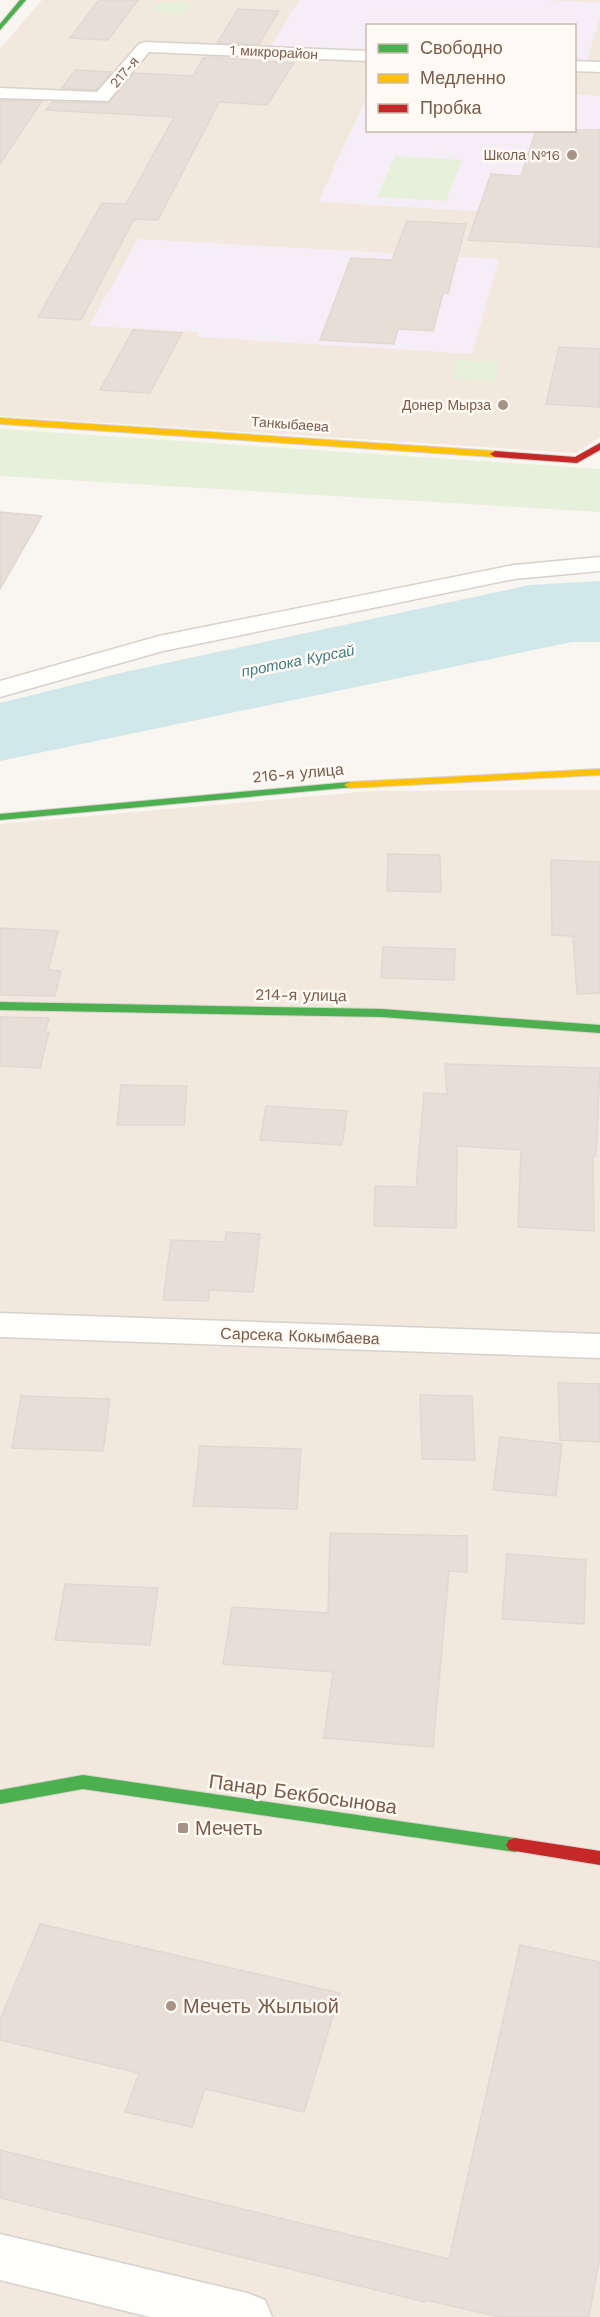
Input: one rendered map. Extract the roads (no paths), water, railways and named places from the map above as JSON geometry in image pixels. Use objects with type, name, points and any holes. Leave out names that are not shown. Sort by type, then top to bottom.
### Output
[{"type":"street","points":[[0,28],[23,0]]},
{"type":"street","name":"1 микрорайон","points":[[145,47],[366,57]]},
{"type":"street","name":"217-я","points":[[0,93],[102,97],[145,47]]},
{"type":"street","points":[[576,66],[600,67]]},
{"type":"street","name":"Танкыбаева","points":[[0,421],[577,460],[600,446]]},
{"type":"street","points":[[0,688],[171,642],[514,572],[600,564]]},
{"type":"street","name":"216-я улица","points":[[0,817],[387,782],[600,772]]},
{"type":"street","name":"214-я улица","points":[[0,1006],[382,1013],[600,1029]]},
{"type":"street","name":"Сарсека Кокымбаева","points":[[0,1326],[600,1346]]},
{"type":"street","name":"Панар Бекбосынова","points":[[0,1797],[83,1782],[600,1858]]},
{"type":"street","points":[[0,2257],[247,2317]]},
{"type":"water","name":"протока Курсай","points":[[600,581],[600,642],[572,642],[0,761],[0,703],[125,672],[530,585]]},
{"type":"place","name":"Школа №16","points":[[572,155]]},
{"type":"place","name":"Донер Мырза","points":[[503,405]]},
{"type":"place","name":"Мечеть","points":[[183,1828]]},
{"type":"place","name":"Мечеть Жылыой","points":[[171,2006]]}]
